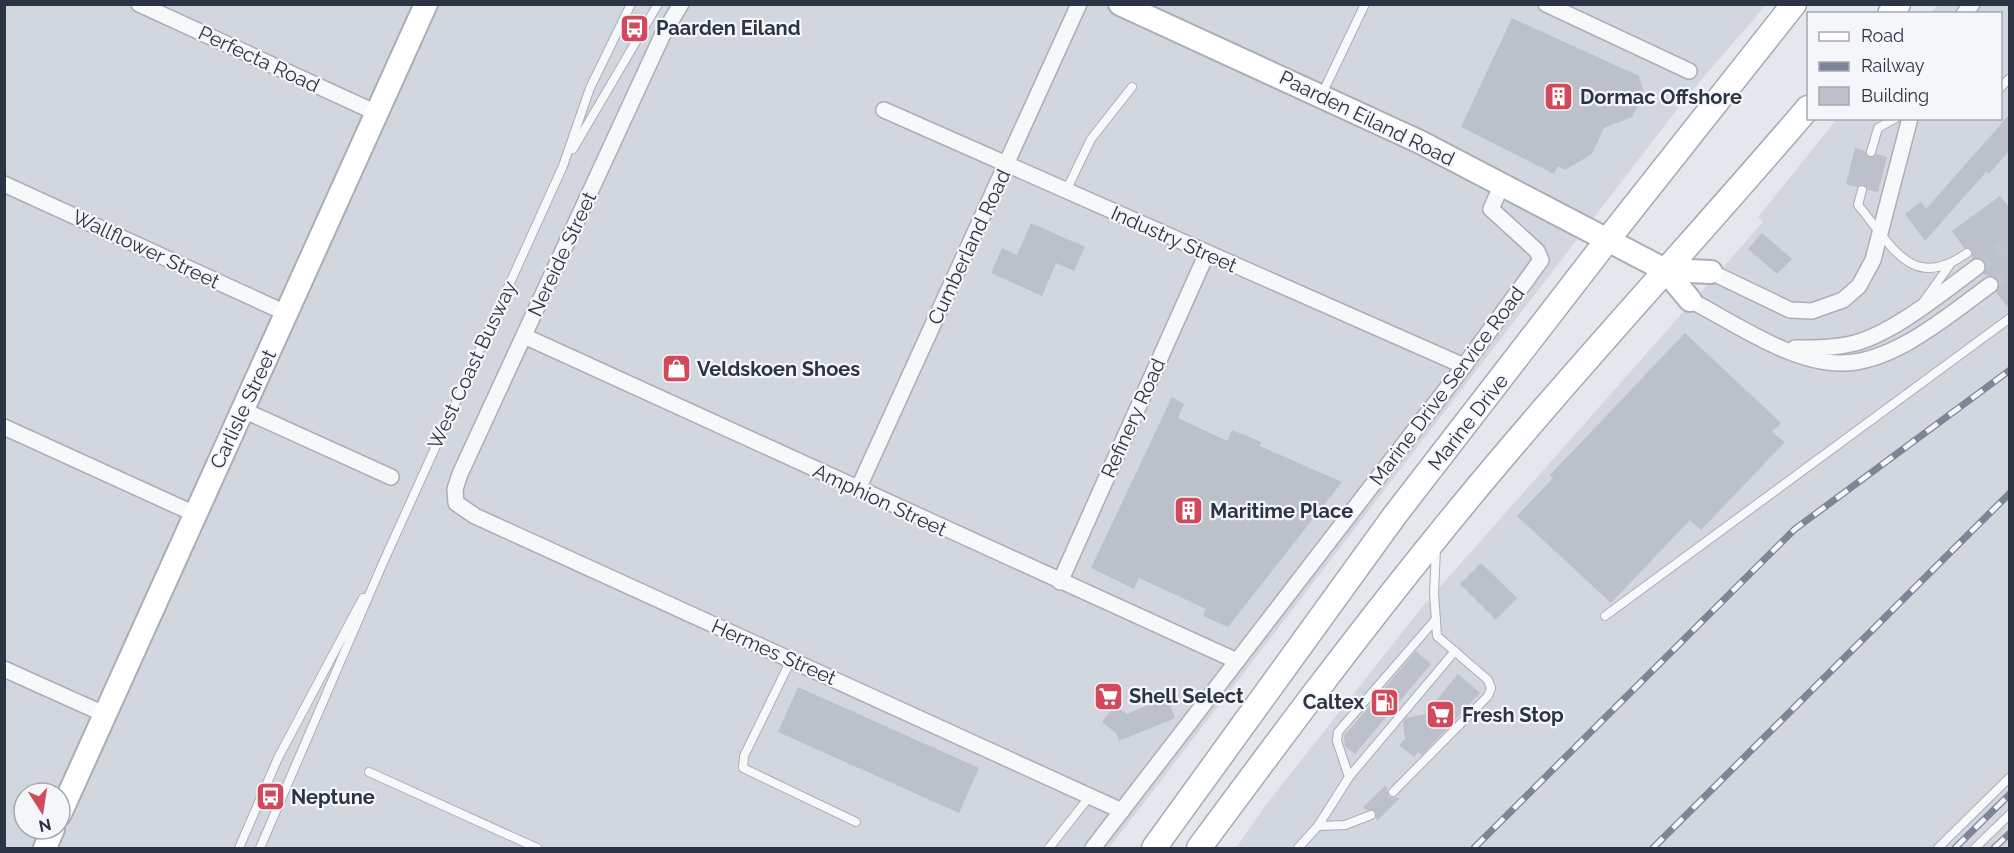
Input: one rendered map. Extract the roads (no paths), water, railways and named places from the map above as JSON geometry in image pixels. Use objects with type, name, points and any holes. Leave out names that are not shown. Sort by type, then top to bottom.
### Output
[{"type":"main road","name":"Marine Drive","points":[[1154,849],[1395,515],[1609,238],[1794,4]]},
{"type":"main road","points":[[1199,849],[1267,756],[1436,538],[1665,270],[1807,110]]},
{"type":"street","name":"Perfecta Road","points":[[139,4],[379,114]]},
{"type":"street","name":"Carlisle Street","points":[[72,787],[379,114],[426,4]]},
{"type":"street","name":"Nereide Street","points":[[459,507],[455,489],[460,474],[662,36],[681,4]]},
{"type":"street","name":"Cumberland Road","points":[[858,489],[1079,4]]},
{"type":"street","name":"Paarden Eiland Road","points":[[1120,4],[1321,95],[1609,238],[1665,270]]},
{"type":"street","points":[[1545,4],[1689,71]]},
{"type":"street","name":"Industry Street","points":[[884,110],[1464,366]]},
{"type":"street","points":[[1665,270],[1712,272],[1790,310],[1812,311],[1843,300],[1859,286],[1873,260],[1909,120]]},
{"type":"street","name":"Wallflower Street","points":[[4,184],[288,314]]},
{"type":"street","name":"Marine Drive Service Road","points":[[1094,849],[1464,366],[1541,260],[1538,251],[1491,209],[1502,184]]},
{"type":"street","name":"Refinery Road","points":[[1060,582],[1207,253]]},
{"type":"street","points":[[1781,347],[1818,348],[1858,342],[1918,309],[1977,267]]},
{"type":"street","points":[[1665,270],[1690,300],[1781,347],[1815,360],[1833,363],[1872,358],[1921,334],[1990,285]]},
{"type":"street","name":"Amphion Street","points":[[524,336],[1237,661]]},
{"type":"street","points":[[243,410],[391,477]]},
{"type":"street","points":[[4,427],[195,514]]},
{"type":"street","name":"Hermes Street","points":[[459,507],[1122,811]]},
{"type":"street","points":[[4,669],[104,714]]},
{"type":"lane","name":"West Coast Busway","points":[[260,849],[382,566],[563,166],[590,88],[631,4]]},
{"type":"lane","name":"West Coast Busway","points":[[563,166],[658,4]]},
{"type":"lane","points":[[1321,95],[1365,4]]},
{"type":"lane","points":[[1066,191],[1091,139],[1132,87]]},
{"type":"lane","points":[[1871,152],[1878,128],[1892,120]]},
{"type":"lane","points":[[1862,190],[1858,205],[1905,260],[1917,267],[1930,270],[1949,266]]},
{"type":"lane","points":[[1918,309],[1949,266],[1967,253]]},
{"type":"lane","points":[[1605,616],[2010,318]]},
{"type":"lane","points":[[1393,792],[1488,696],[1491,688],[1488,680],[1437,636],[1436,538]]},
{"type":"lane","name":"West Coast Busway","points":[[239,849],[278,758],[382,566]]},
{"type":"lane","points":[[1349,777],[1336,741],[1338,732],[1436,619]]},
{"type":"lane","points":[[1298,849],[1318,826],[1349,777],[1455,651]]},
{"type":"lane","points":[[791,660],[744,756],[743,768],[856,822]]},
{"type":"lane","points":[[369,772],[537,849]]},
{"type":"lane","points":[[1938,849],[2010,777]]},
{"type":"lane","points":[[1048,849],[1090,796]]},
{"type":"lane","points":[[1975,849],[2010,814]]},
{"type":"lane","points":[[1318,826],[1345,825],[1371,815]]},
{"type":"tunnel","points":[[1977,267],[2010,243]]},
{"type":"tunnel","points":[[1990,285],[2010,270]]},
{"type":"railway","points":[[1474,848],[1795,529],[2010,370]]},
{"type":"railway","points":[[1653,848],[2010,493]]},
{"type":"railway","points":[[1955,848],[2010,794]]},
{"type":"railway","points":[[1994,848],[2010,833]]},
{"type":"place","name":"Paarden Eiland","points":[[635,28]]},
{"type":"place","name":"Dormac Offshore","points":[[1559,97]]},
{"type":"place","name":"Veldskoen Shoes","points":[[676,369]]},
{"type":"place","name":"Maritime Place","points":[[1189,511]]},
{"type":"place","name":"Shell Select","points":[[1108,696]]},
{"type":"place","name":"Caltex","points":[[1385,702]]},
{"type":"place","name":"Fresh Stop","points":[[1441,715]]},
{"type":"place","name":"Neptune","points":[[270,797]]}]
